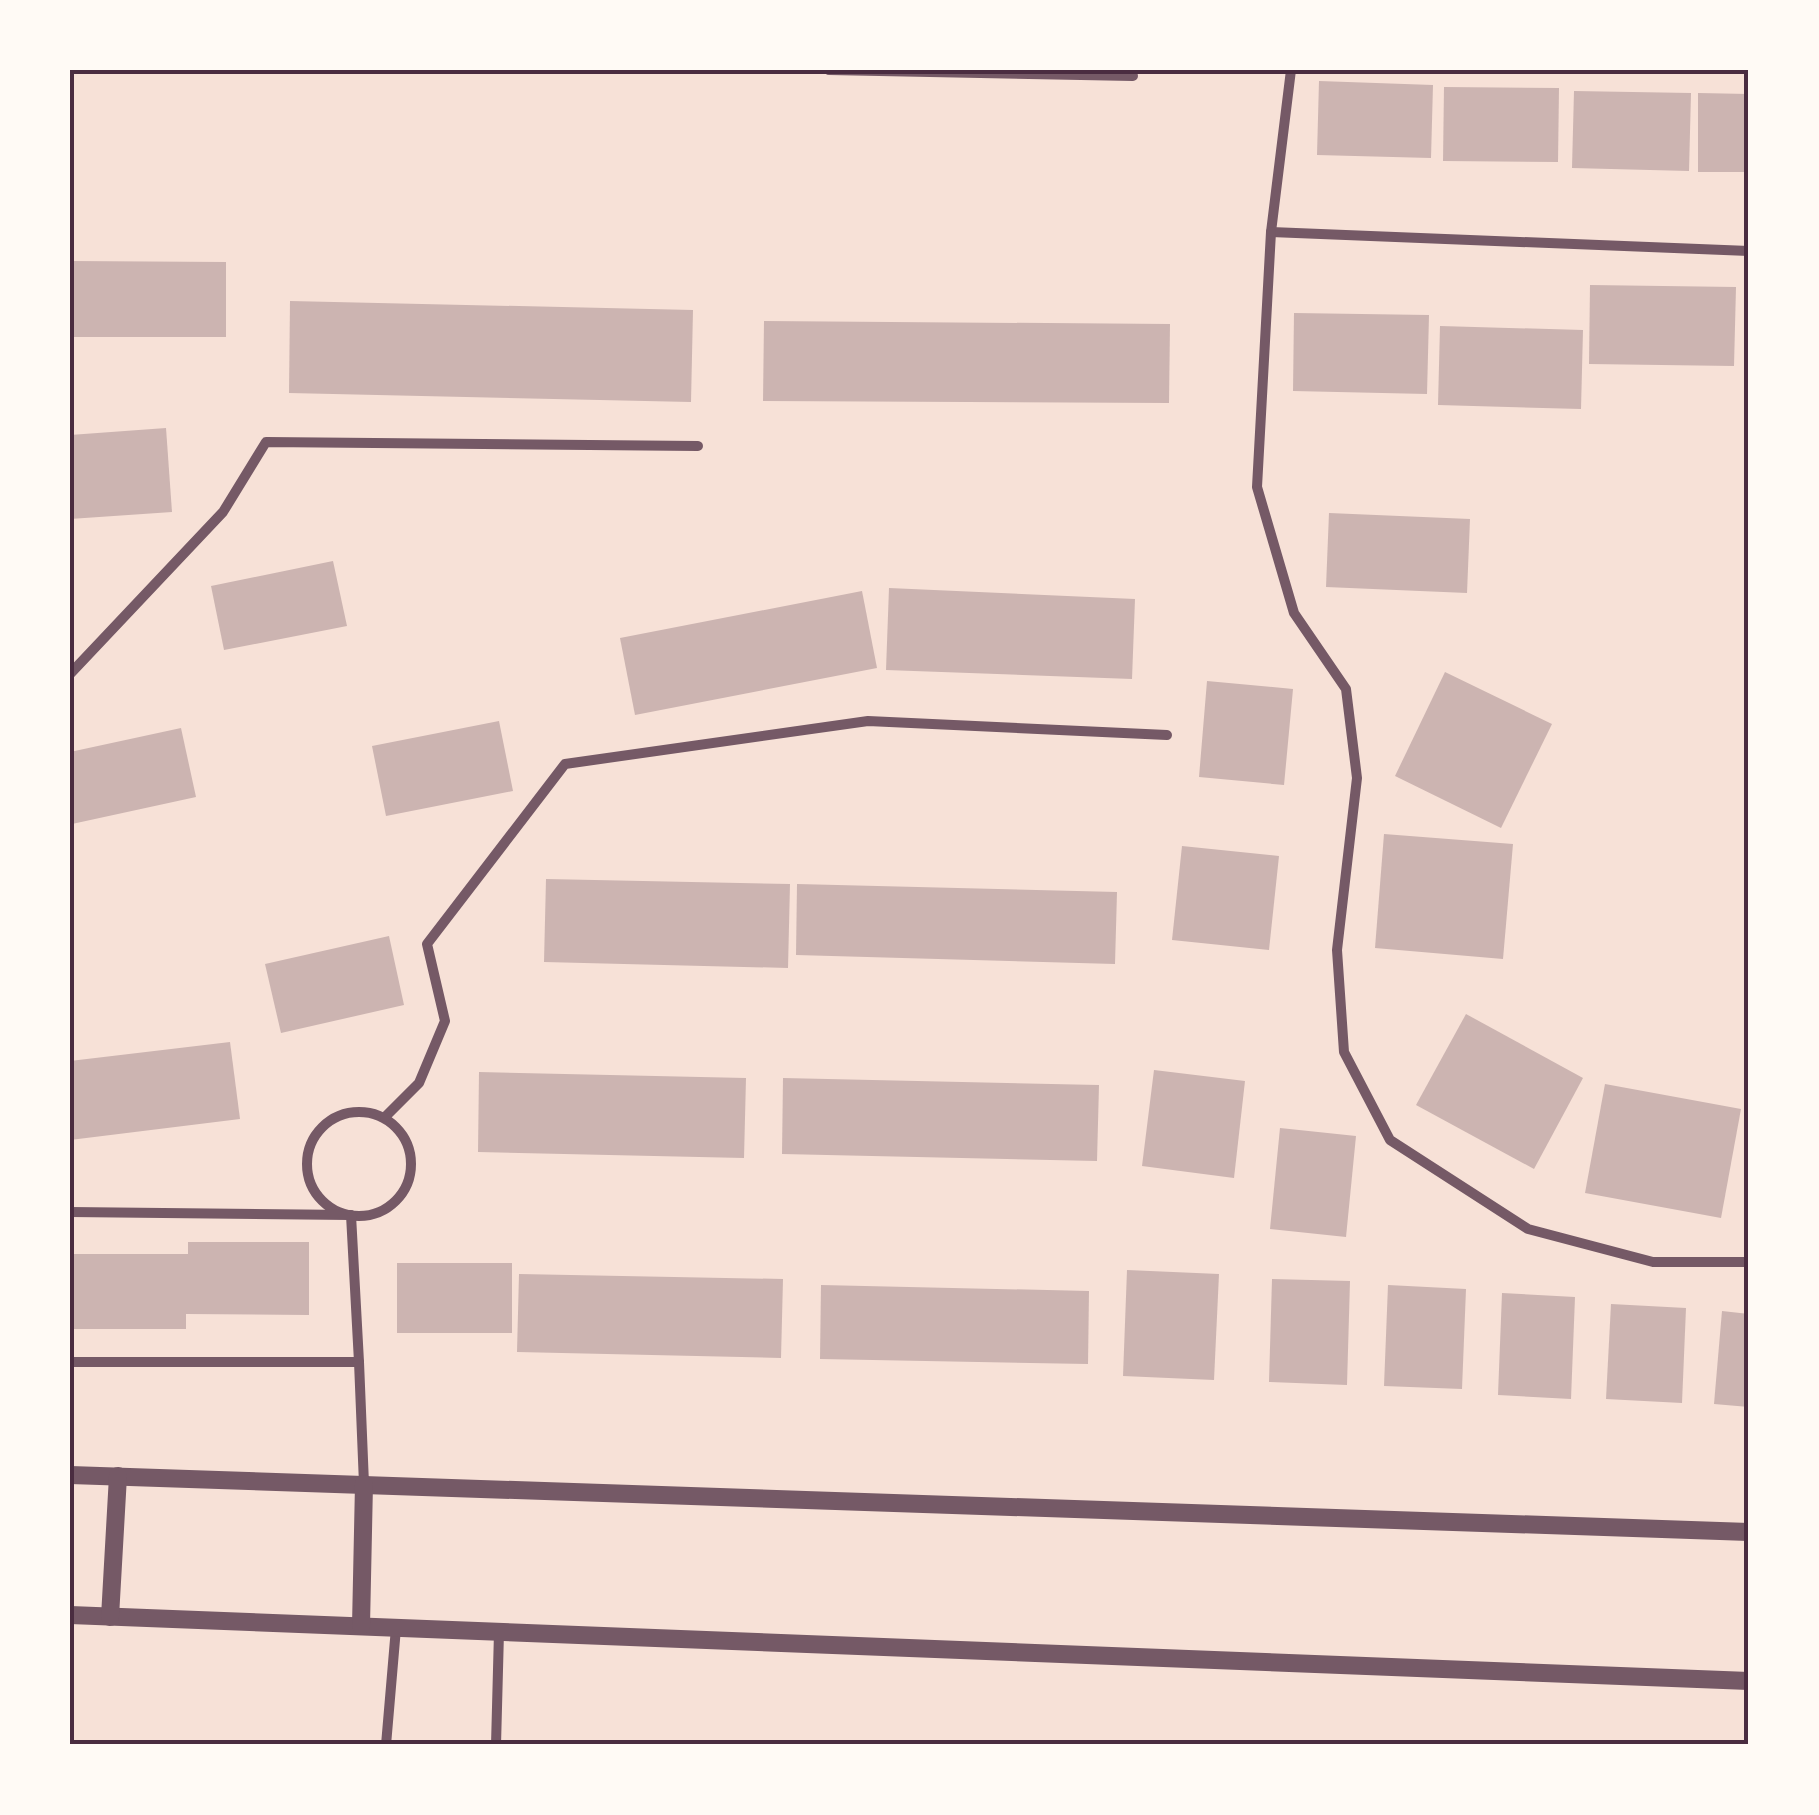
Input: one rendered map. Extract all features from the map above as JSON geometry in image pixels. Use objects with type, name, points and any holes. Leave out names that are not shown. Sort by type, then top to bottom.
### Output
[{"type":"street","points":[[829,70],[1132,76]]},
{"type":"street","points":[[1291,70],[1270,232],[1257,487],[1294,613],[1346,690],[1357,778],[1337,950],[1344,1052],[1390,1140],[1528,1229],[1653,1262],[1749,1262]]},
{"type":"street","points":[[1270,232],[1749,250]]},
{"type":"street","points":[[70,674],[222,512],[266,442],[698,446]]},
{"type":"street","points":[[384,1117],[419,1084],[446,1021],[427,944],[565,764],[868,720],[1167,735]]},
{"type":"street","points":[[70,1212],[351,1215],[387,1209],[409,1180],[408,1144],[384,1117],[349,1112],[332,1118],[309,1147],[310,1183],[334,1210],[351,1215]]},
{"type":"street","points":[[351,1215],[364,1484],[360,1626]]},
{"type":"street","points":[[70,1362],[360,1362]]},
{"type":"street","points":[[70,1474],[1749,1532]]},
{"type":"street","points":[[110,1617],[118,1476]]},
{"type":"street","points":[[70,1615],[1749,1681]]},
{"type":"street","points":[[386,1745],[396,1628]]},
{"type":"street","points":[[496,1745],[499,1632]]},
{"type":"building","points":[[1319,81],[1433,85],[1431,158],[1317,155]]},
{"type":"building","points":[[1444,87],[1559,88],[1558,162],[1443,161]]},
{"type":"building","points":[[1574,91],[1691,93],[1689,171],[1572,168]]},
{"type":"building","points":[[1698,93],[1749,94],[1749,172],[1698,172]]},
{"type":"building","points":[[70,261],[226,262],[226,337],[70,337]]},
{"type":"building","points":[[1590,285],[1736,287],[1734,366],[1589,364]]},
{"type":"building","points":[[290,301],[693,310],[691,402],[289,393]]},
{"type":"building","points":[[1294,313],[1429,315],[1427,394],[1293,391]]},
{"type":"building","points":[[764,321],[1170,324],[1169,403],[763,401]]},
{"type":"building","points":[[1440,326],[1583,330],[1581,409],[1438,405]]},
{"type":"building","points":[[166,428],[172,512],[70,519],[70,435]]},
{"type":"building","points":[[1329,513],[1470,519],[1467,593],[1326,587]]},
{"type":"building","points":[[333,561],[347,626],[224,650],[211,586]]},
{"type":"building","points":[[889,588],[1135,599],[1132,679],[886,670]]},
{"type":"building","points":[[862,591],[877,668],[635,715],[620,638]]},
{"type":"building","points":[[1445,672],[1552,724],[1501,828],[1395,776]]},
{"type":"building","points":[[1207,681],[1293,689],[1284,785],[1199,777]]},
{"type":"building","points":[[499,721],[513,791],[386,816],[372,746]]},
{"type":"building","points":[[181,728],[196,797],[72,824],[70,752]]},
{"type":"building","points":[[1384,834],[1513,844],[1503,959],[1375,948]]},
{"type":"building","points":[[1182,846],[1279,856],[1269,950],[1172,940]]},
{"type":"building","points":[[546,879],[790,884],[788,968],[544,962]]},
{"type":"building","points":[[797,884],[1117,892],[1115,964],[796,955]]},
{"type":"building","points":[[389,936],[404,1005],[281,1033],[265,964]]},
{"type":"building","points":[[1466,1014],[1583,1078],[1534,1169],[1416,1105]]},
{"type":"building","points":[[230,1042],[240,1119],[70,1140],[70,1061]]},
{"type":"building","points":[[1154,1070],[1245,1081],[1234,1178],[1142,1166]]},
{"type":"building","points":[[479,1072],[746,1078],[744,1158],[478,1152]]},
{"type":"building","points":[[783,1078],[1099,1085],[1097,1161],[782,1154]]},
{"type":"building","points":[[1605,1084],[1741,1109],[1721,1218],[1585,1193]]},
{"type":"building","points":[[1280,1128],[1356,1136],[1346,1237],[1270,1229]]},
{"type":"building","points":[[188,1242],[309,1242],[309,1315],[186,1314],[186,1329],[70,1329],[70,1254],[188,1254]]},
{"type":"building","points":[[397,1263],[512,1263],[512,1333],[397,1333]]},
{"type":"building","points":[[1127,1270],[1219,1274],[1214,1380],[1123,1376]]},
{"type":"building","points":[[519,1274],[783,1279],[781,1358],[517,1352]]},
{"type":"building","points":[[1272,1279],[1350,1281],[1347,1385],[1269,1382]]},
{"type":"building","points":[[821,1285],[1089,1291],[1088,1364],[820,1359]]},
{"type":"building","points":[[1388,1285],[1466,1289],[1462,1389],[1384,1386]]},
{"type":"building","points":[[1502,1293],[1575,1297],[1571,1399],[1498,1395]]},
{"type":"building","points":[[1611,1304],[1686,1308],[1682,1403],[1606,1399]]},
{"type":"building","points":[[1722,1311],[1749,1314],[1749,1407],[1714,1404]]}]
